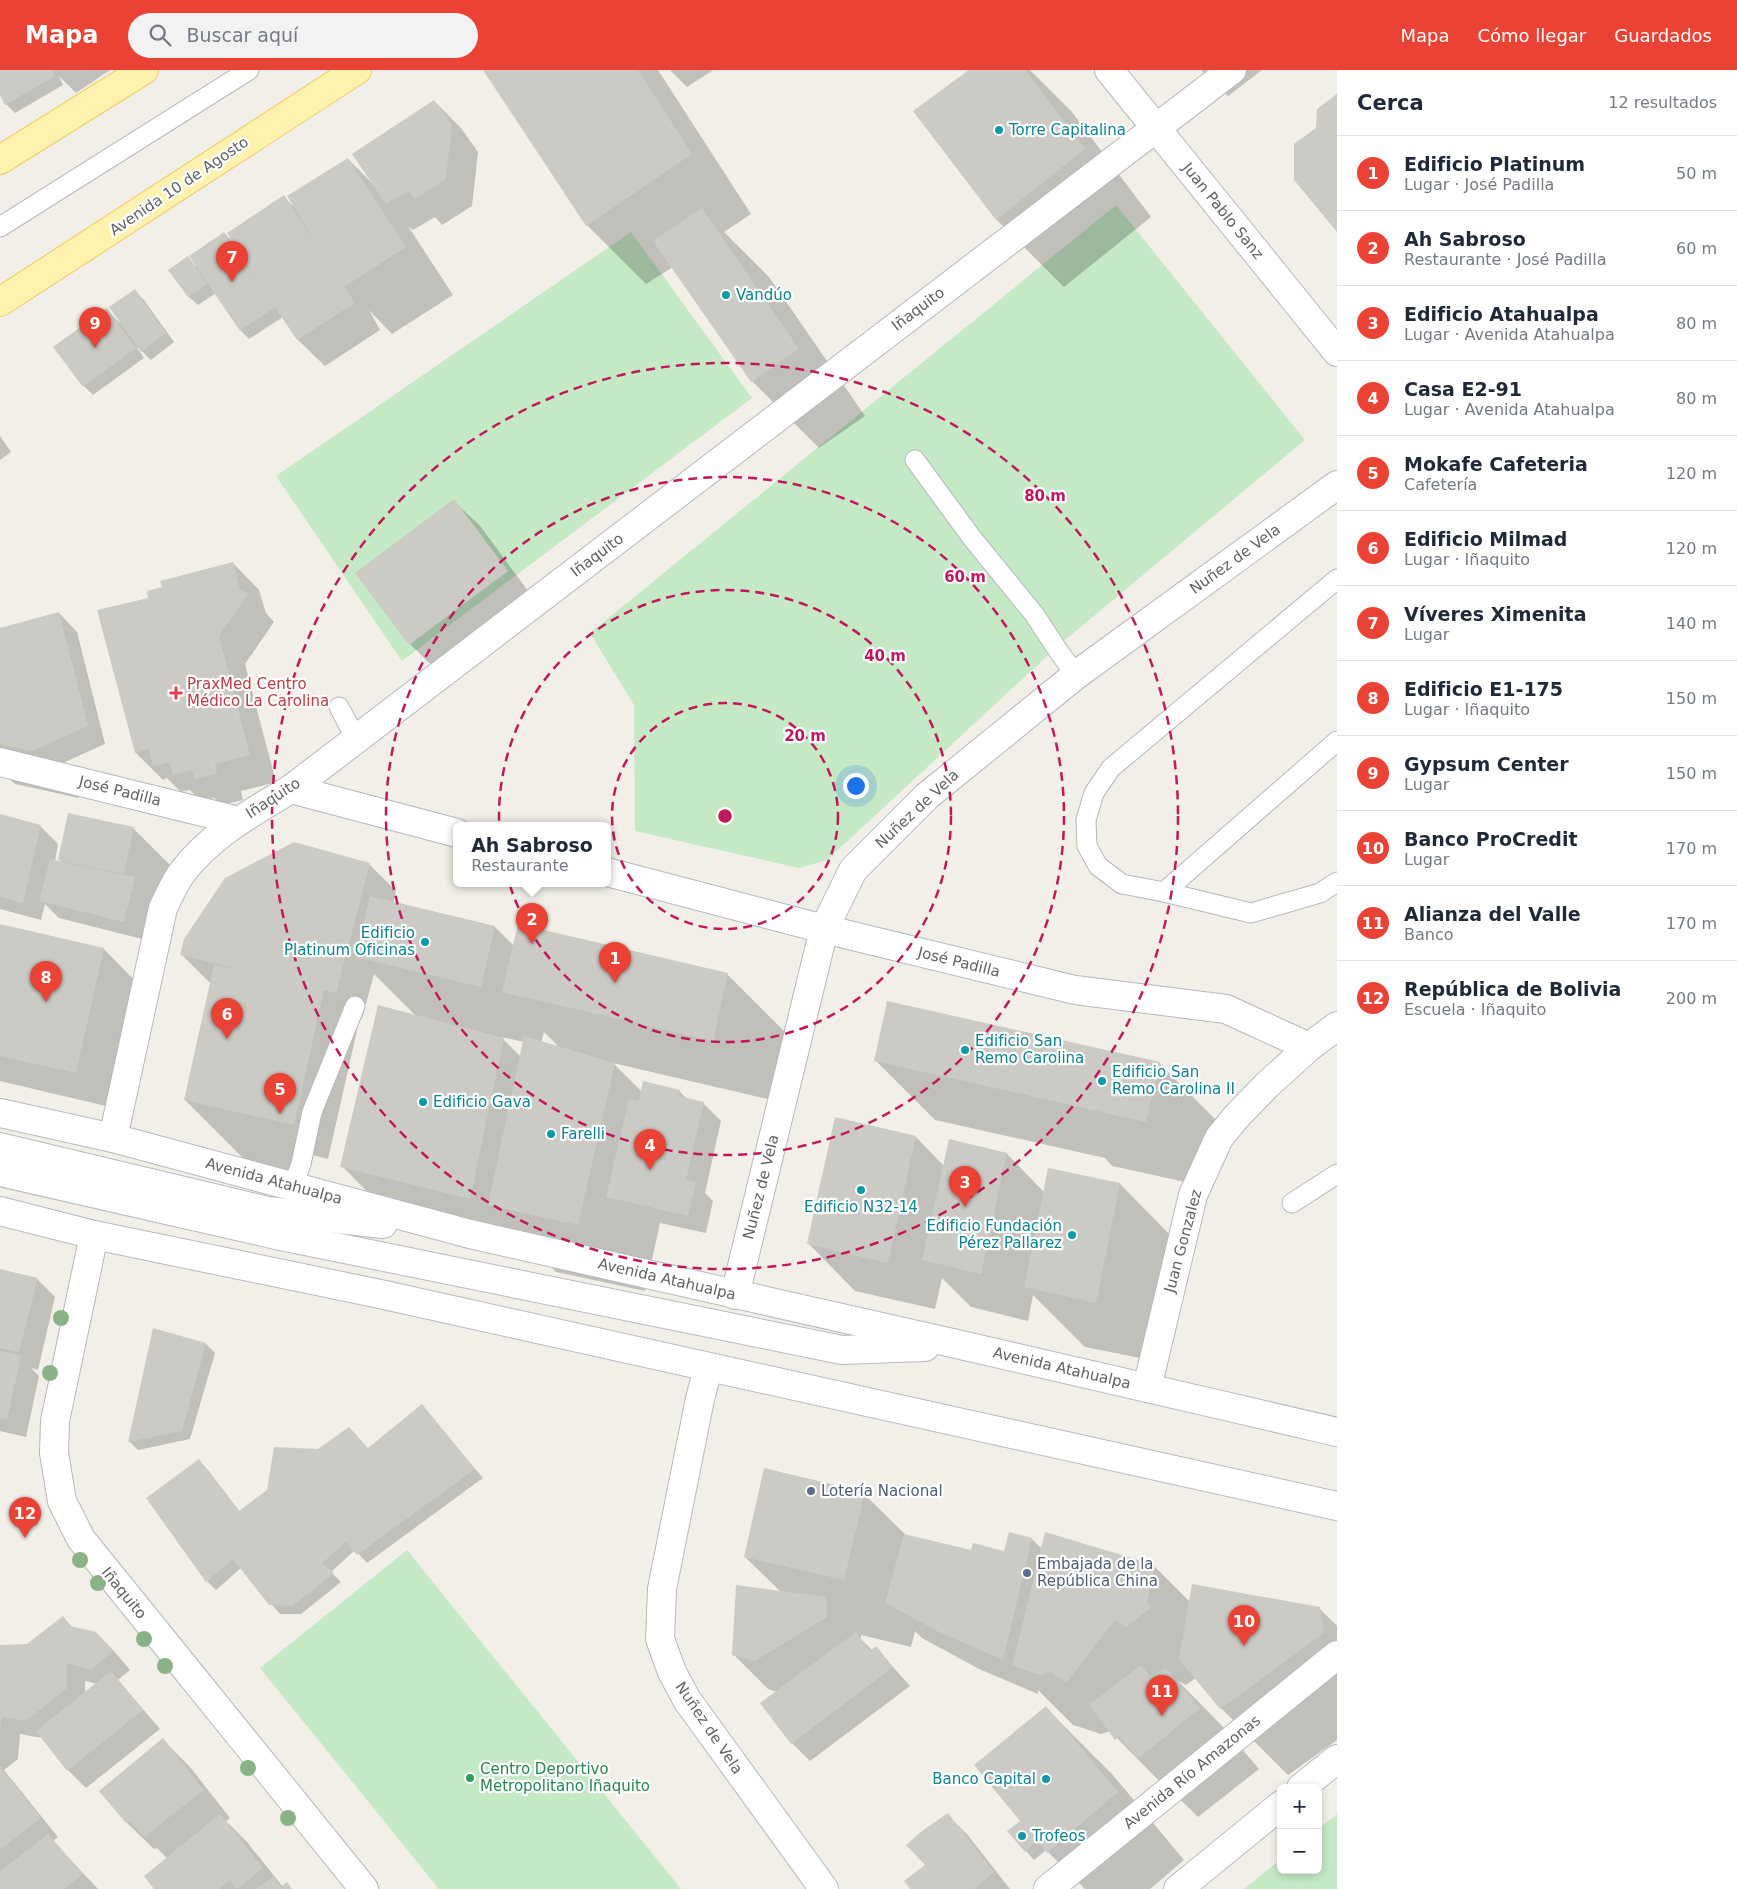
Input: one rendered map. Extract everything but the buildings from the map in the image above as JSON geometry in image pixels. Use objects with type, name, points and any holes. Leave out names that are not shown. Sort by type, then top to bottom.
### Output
[{"type":"main road","points":[[0,160],[144,70]]},
{"type":"main road","name":"Avenida 10 de Agosto","points":[[0,302],[357,70]]},
{"type":"street","name":"Juan Pablo Sanz","points":[[1110,70],[1337,352]]},
{"type":"street","name":"Iñaquito","points":[[113,1138],[163,908],[181,874],[206,845],[239,821],[290,789],[1232,70]]},
{"type":"street","name":"Nuñez de Vela","points":[[735,1295],[824,929],[853,870],[927,796],[1076,675],[1337,485]]},
{"type":"street","name":"José Padilla","points":[[0,762],[239,821]]},
{"type":"street","points":[[290,789],[453,832]]},
{"type":"street","name":"José Padilla","points":[[611,873],[824,929],[1075,990],[1226,1009],[1309,1047]]},
{"type":"street","name":"Juan Gonzalez","points":[[1146,1388],[1193,1195],[1219,1138],[1267,1085],[1309,1047],[1337,1026]]},
{"type":"street","name":"Avenida Atahualpa","points":[[0,1113],[113,1138],[470,1234],[1337,1432]]},
{"type":"street","points":[[0,1148],[272,1223],[470,1234]]},
{"type":"street","points":[[0,1172],[272,1223],[842,1350],[961,1345]]},
{"type":"street","points":[[0,1211],[94,1236],[380,1294],[1337,1506]]},
{"type":"street","points":[[272,1223],[380,1294]]},
{"type":"street","name":"Iñaquito","points":[[94,1236],[55,1421],[54,1453],[62,1501],[81,1539],[364,1889]]},
{"type":"street","name":"Nuñez de Vela","points":[[708,1368],[700,1399],[662,1590],[660,1639],[672,1672],[688,1700],[824,1889]]},
{"type":"street","name":"Avenida Río Amazonas","points":[[1048,1889],[1337,1655]]},
{"type":"street","points":[[1306,1784],[1337,1758]]},
{"type":"street","points":[[1178,1889],[1277,1808]]},
{"type":"lane","points":[[0,227],[249,70]]},
{"type":"lane","points":[[915,460],[972,538],[1034,614],[1076,675]]},
{"type":"lane","points":[[1337,579],[1111,768],[1094,794],[1086,820],[1087,846],[1098,866],[1122,884],[1251,913],[1320,893],[1337,882]]},
{"type":"lane","points":[[339,707],[356,738]]},
{"type":"lane","points":[[1164,892],[1337,740]]},
{"type":"lane","points":[[293,1186],[301,1164],[312,1112],[355,1006]]},
{"type":"lane","points":[[1292,1203],[1337,1174]]},
{"type":"green space","points":[[1116,205],[1305,440],[1058,646],[827,860],[799,868],[635,831],[634,705],[590,633]]},
{"type":"green space","points":[[631,232],[752,398],[402,661],[276,476]]},
{"type":"green space","name":"Centro Deportivo Metropolitano Iñaquito","points":[[407,1550],[681,1889],[439,1889],[260,1668]]},
{"type":"green space","points":[[1337,1814],[1337,1889],[1244,1889],[1277,1862],[1277,1874],[1322,1874],[1322,1826]]},
{"type":"place","name":"Torre Capitalina","points":[[999,130]]},
{"type":"place","name":"Víveres Ximenita","points":[[232,282]]},
{"type":"place","name":"Vandúo","points":[[726,295]]},
{"type":"place","name":"Gypsum Center","points":[[95,348]]},
{"type":"place","name":"PraxMed Centro Médico La Carolina","points":[[176,693]]},
{"type":"place","name":"Edificio Platinum Oficinas","points":[[425,942]]},
{"type":"place","name":"Ah Sabroso","points":[[532,944]]},
{"type":"place","name":"Edificio Platinum","points":[[615,983]]},
{"type":"place","name":"Edificio E1-175","points":[[46,1002]]},
{"type":"place","name":"Edificio Milmad","points":[[227,1039]]},
{"type":"place","name":"Edificio San Remo Carolina","points":[[965,1050]]},
{"type":"place","name":"Edificio San Remo Carolina II","points":[[1102,1081]]},
{"type":"place","name":"Edificio Gava","points":[[423,1102]]},
{"type":"place","name":"Mokafe Cafeteria","points":[[280,1114]]},
{"type":"place","name":"Farelli","points":[[551,1134]]},
{"type":"place","name":"Casa E2-91","points":[[650,1170]]},
{"type":"place","name":"Edificio N32-14","points":[[861,1190]]},
{"type":"place","name":"Edificio Atahualpa","points":[[965,1207]]},
{"type":"place","name":"Edificio Fundación Pérez Pallarez","points":[[1072,1235]]},
{"type":"place","name":"Lotería Nacional","points":[[811,1491]]},
{"type":"place","name":"República de Bolivia","points":[[25,1538]]},
{"type":"place","name":"Embajada de la República China","points":[[1027,1573]]},
{"type":"place","name":"Banco ProCredit","points":[[1244,1646]]},
{"type":"place","name":"Alianza del Valle","points":[[1162,1716]]},
{"type":"place","name":"Centro Deportivo Metropolitano Iñaquito","points":[[470,1778]]},
{"type":"place","name":"Banco Capital","points":[[1046,1779]]},
{"type":"place","name":"Trofeos","points":[[1022,1836]]}]
